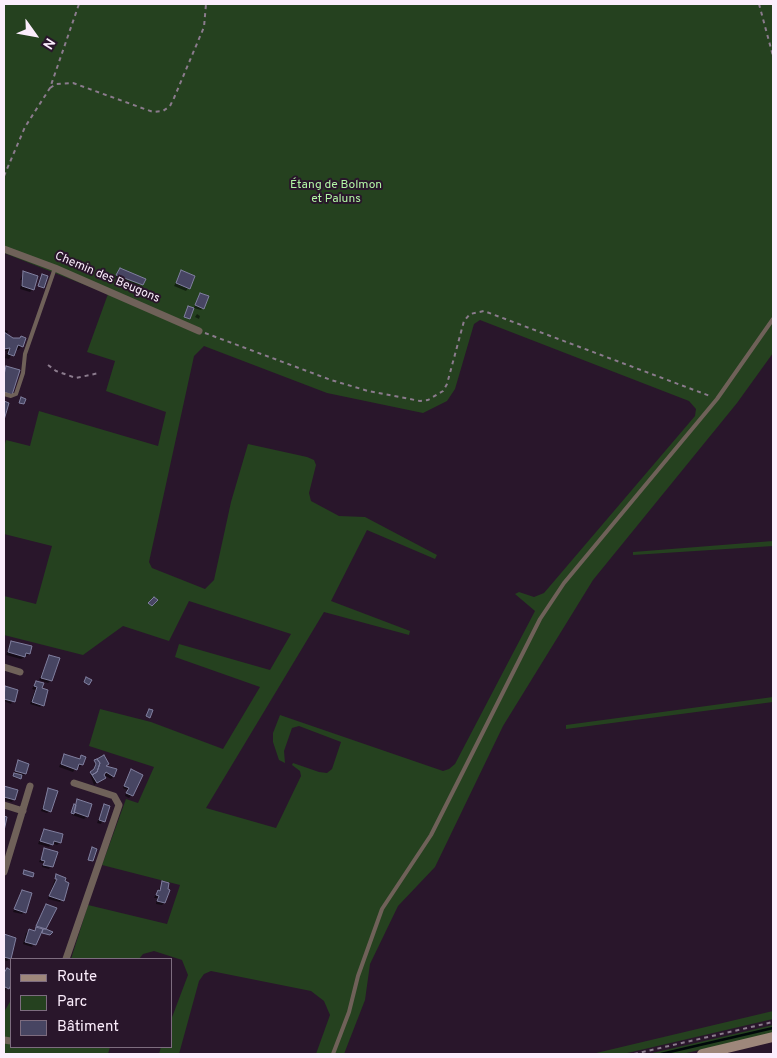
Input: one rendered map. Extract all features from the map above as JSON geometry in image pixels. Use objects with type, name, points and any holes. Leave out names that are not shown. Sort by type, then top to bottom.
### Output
[{"type":"street","name":"Chemin des Beugons","points":[[4,249],[54,268],[199,331]]},
{"type":"street","points":[[4,667],[20,672]]},
{"type":"street","points":[[66,958],[119,805],[114,796],[74,784]]},
{"type":"street","points":[[4,872],[30,786]]},
{"type":"street","points":[[4,805],[23,811]]},
{"type":"street","points":[[702,1054],[773,1038]]},
{"type":"lane","points":[[4,394],[12,396],[16,394],[23,374],[25,354],[54,268]]},
{"type":"lane","points":[[333,1054],[349,1012],[358,976],[382,909],[431,835],[540,619],[564,583],[717,399],[773,319]]},
{"type":"path","points":[[4,176],[25,127],[50,88],[79,4]]},
{"type":"path","points":[[50,88],[56,84],[73,83],[136,107],[153,112],[163,111],[170,106],[174,98],[204,28],[206,4]]},
{"type":"path","points":[[759,4],[773,56]]},
{"type":"path","points":[[199,331],[331,380],[368,391],[420,401],[428,400],[443,391],[464,321],[476,311],[484,311],[717,399]]},
{"type":"path","points":[[48,365],[56,371],[76,378],[99,373]]},
{"type":"path","points":[[634,1054],[773,1022]]},
{"type":"green space","name":"Étang de Bolmon et Paluns","points":[[4,4],[773,4],[773,353],[737,403],[593,580],[503,726],[435,867],[398,906],[370,964],[365,1000],[344,1054],[316,1054],[330,1015],[324,1001],[311,991],[211,971],[204,974],[199,981],[179,1054],[159,1054],[161,1048],[172,1048],[172,1017],[188,975],[182,960],[154,951],[143,954],[140,958],[71,958],[88,905],[167,924],[180,885],[102,865],[126,799],[138,803],[154,767],[89,746],[100,709],[151,722],[223,749],[260,687],[175,657],[179,644],[270,670],[291,634],[189,601],[169,641],[123,626],[83,655],[4,635],[4,596],[36,604],[52,546],[4,534],[4,448],[6,440],[30,446],[39,411],[158,446],[166,412],[106,391],[115,361],[87,352],[108,294],[4,253]],"holes":[[[480,320],[689,401],[696,409],[695,416],[544,593],[534,597],[519,592],[515,594],[535,611],[455,764],[449,769],[443,771],[280,715],[273,733],[273,742],[279,760],[285,763],[284,751],[292,728],[299,726],[341,742],[332,769],[327,773],[319,772],[293,763],[292,765],[300,771],[301,776],[276,828],[206,808],[324,612],[409,635],[410,631],[331,601],[367,530],[435,559],[437,555],[365,517],[339,516],[311,501],[309,493],[316,465],[314,460],[248,444],[231,502],[214,580],[205,589],[152,568],[149,562],[194,356],[204,346],[327,393],[423,413],[447,401],[455,389],[474,324]]]},
{"type":"green space","points":[[773,541],[773,546],[633,555],[633,552]]},
{"type":"green space","points":[[773,697],[773,702],[566,729],[566,725]]},
{"type":"green space","points":[[10,1002],[10,1048],[110,1048],[108,1054],[4,1054],[4,1012]]},
{"type":"green space","points":[[773,1011],[773,1019],[623,1054],[592,1054]]},
{"type":"green space","points":[[773,1025],[773,1033],[682,1054],[648,1054]]},
{"type":"building","points":[[120,268],[146,279],[143,285],[116,275]]},
{"type":"building","points":[[181,270],[195,276],[190,289],[176,283]]},
{"type":"building","points":[[23,271],[38,276],[34,290],[22,286]]},
{"type":"building","points":[[42,274],[48,276],[44,288],[38,286]]},
{"type":"building","points":[[200,293],[209,296],[204,309],[195,305]]},
{"type":"building","points":[[188,306],[194,308],[190,319],[184,317]]},
{"type":"building","points":[[4,332],[13,338],[20,338],[21,336],[26,338],[23,347],[18,345],[14,356],[8,354],[10,348],[4,349]]},
{"type":"building","points":[[6,366],[20,370],[12,395],[4,392]]},
{"type":"building","points":[[21,397],[26,399],[24,404],[19,403]]},
{"type":"building","points":[[4,401],[9,403],[4,420]]},
{"type":"building","points":[[154,597],[158,600],[152,606],[148,603]]},
{"type":"building","points":[[11,641],[32,646],[30,654],[26,653],[25,657],[8,652]]},
{"type":"building","points":[[49,655],[60,658],[52,681],[41,678]]},
{"type":"building","points":[[86,677],[92,680],[89,685],[84,682]]},
{"type":"building","points":[[36,681],[44,683],[42,688],[48,690],[44,706],[32,702],[37,687],[34,686]]},
{"type":"building","points":[[5,686],[18,690],[15,702],[4,699]]},
{"type":"building","points":[[149,709],[153,710],[150,718],[146,716]]},
{"type":"building","points":[[64,754],[80,759],[81,755],[86,757],[83,765],[79,764],[77,770],[61,764]]},
{"type":"building","points":[[104,755],[109,764],[106,766],[117,769],[114,777],[106,772],[104,775],[106,778],[97,783],[92,775],[97,772],[100,763],[97,759]]},
{"type":"building","points":[[97,759],[100,763],[97,772],[92,775],[90,772],[96,764],[94,760]]},
{"type":"building","points":[[18,760],[29,764],[26,774],[15,771]]},
{"type":"building","points":[[131,769],[143,775],[133,796],[126,793],[129,788],[124,786]]},
{"type":"building","points":[[14,773],[22,775],[21,779],[13,776]]},
{"type":"building","points":[[4,786],[18,790],[15,800],[4,797]]},
{"type":"building","points":[[48,788],[58,791],[51,812],[43,809]]},
{"type":"building","points":[[77,799],[92,804],[88,817],[74,812]]},
{"type":"building","points":[[74,804],[76,805],[74,814],[71,813]]},
{"type":"building","points":[[104,804],[110,806],[105,822],[99,820]]},
{"type":"building","points":[[4,816],[7,817],[4,831]]},
{"type":"building","points":[[44,829],[63,834],[61,843],[54,841],[53,845],[40,841]]},
{"type":"building","points":[[92,847],[97,849],[93,861],[88,860]]},
{"type":"building","points":[[44,848],[58,852],[53,867],[43,865],[45,861],[41,860]]},
{"type":"building","points":[[24,870],[34,873],[33,877],[23,874]]},
{"type":"building","points":[[56,874],[66,878],[65,881],[69,883],[64,901],[49,896],[57,879],[55,879]]},
{"type":"building","points":[[162,881],[169,883],[168,889],[170,890],[165,903],[157,901],[159,896],[156,895],[158,890],[160,891]]},
{"type":"building","points":[[22,890],[32,893],[26,913],[14,909]]},
{"type":"building","points":[[46,904],[57,908],[46,929],[36,926]]},
{"type":"building","points":[[36,927],[43,929],[36,945],[25,942],[29,929],[35,931]]},
{"type":"building","points":[[43,929],[53,932],[50,935],[42,933]]},
{"type":"building","points":[[4,934],[16,938],[11,958],[4,957]]},
{"type":"building","points":[[7,968],[10,970],[9,989],[5,987],[4,989],[4,973]]},
{"type":"waterway","points":[[661,1054],[773,1028]]}]
